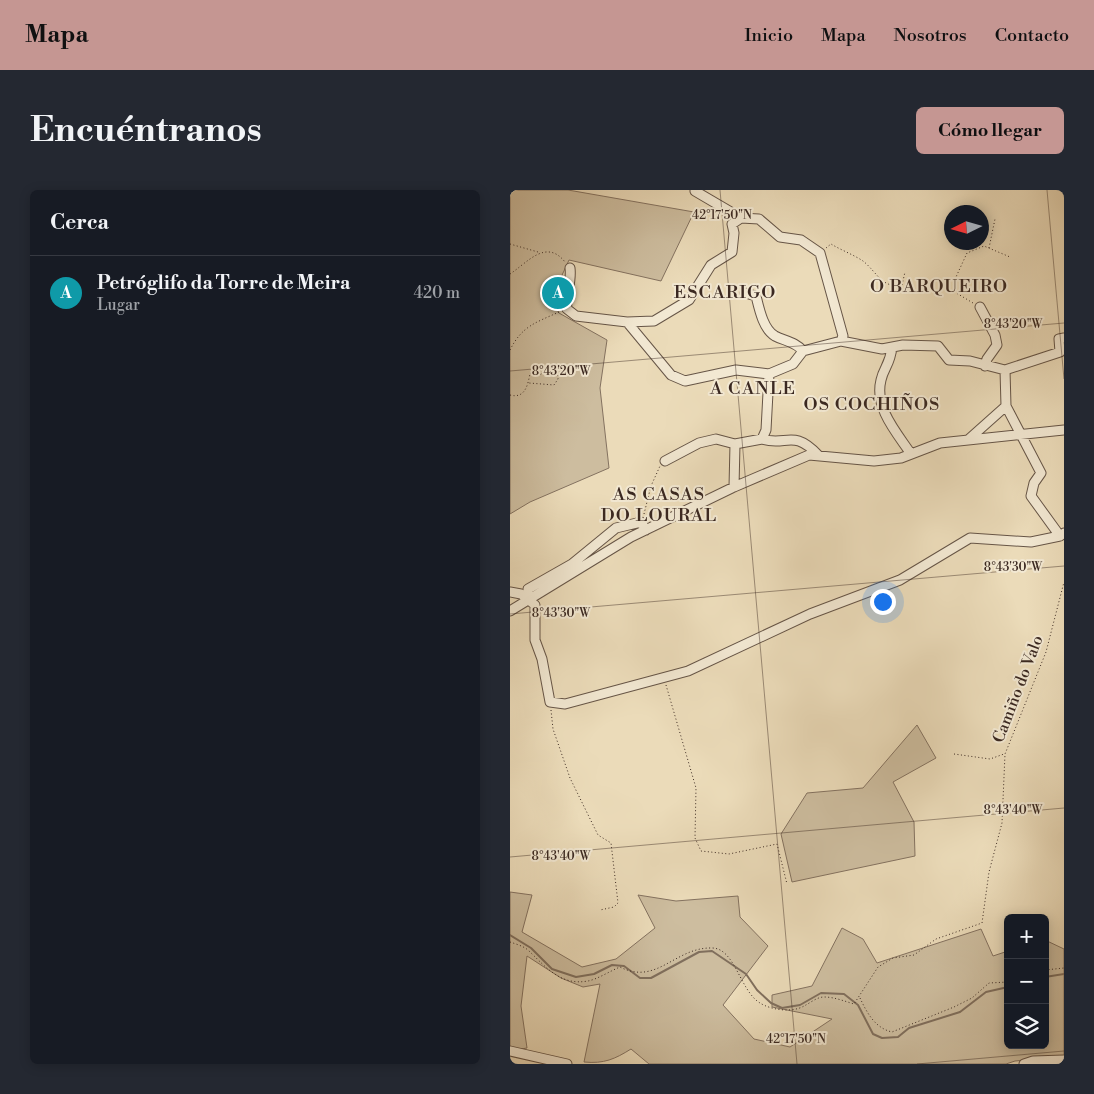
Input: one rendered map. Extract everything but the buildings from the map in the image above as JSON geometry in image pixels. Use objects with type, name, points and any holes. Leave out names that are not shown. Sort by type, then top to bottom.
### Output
[{"type":"street","points":[[695,192],[741,218],[759,219],[780,238],[802,240],[820,253],[843,336],[841,341]]},
{"type":"street","points":[[570,268],[572,279],[566,302],[567,309],[576,316],[627,322],[654,321],[689,300],[711,265],[732,252],[734,233],[732,224],[741,218]]},
{"type":"street","points":[[745,292],[756,296],[763,320],[773,335],[799,345],[803,351]]},
{"type":"street","points":[[980,307],[995,335],[997,345],[987,358],[985,366]]},
{"type":"street","points":[[627,322],[671,375],[685,381],[736,370],[768,374],[793,364],[803,351],[841,341],[882,349],[938,346],[949,360],[1005,370],[1060,352],[1059,339],[1064,338]]},
{"type":"street","points":[[892,347],[891,362],[880,381],[881,404],[911,454]]},
{"type":"street","points":[[510,592],[522,594],[535,605],[535,640],[542,659],[550,702],[565,704],[688,671],[810,614],[900,580],[970,538],[1031,542],[1062,534],[1031,496],[1034,484],[1040,473],[1022,434],[1006,406],[1005,370]]},
{"type":"street","points":[[762,439],[766,430],[768,374]]},
{"type":"street","points":[[969,439],[1006,406]]},
{"type":"street","points":[[510,611],[644,526],[809,454],[874,461],[901,458],[940,442],[1064,430]]},
{"type":"street","points":[[665,461],[699,443],[716,439],[735,444],[762,439],[771,442],[786,439],[798,440],[810,446],[818,455]]},
{"type":"street","points":[[734,487],[735,444]]},
{"type":"street","points":[[529,600],[528,589],[572,564],[616,528],[644,526]]},
{"type":"street","points":[[510,1050],[566,1064]]},
{"type":"street","points":[[1024,1064],[1034,1061],[1064,1060]]},
{"type":"path","points":[[989,244],[995,219]]},
{"type":"path","points":[[510,244],[538,252],[551,252],[563,258],[570,268]]},
{"type":"path","points":[[820,253],[831,244],[864,262],[879,279],[893,287],[902,285],[905,272]]},
{"type":"path","points":[[989,248],[1010,257]]},
{"type":"path","points":[[973,250],[967,252],[956,277],[954,290],[980,307]]},
{"type":"path","points":[[510,274],[538,252]]},
{"type":"path","points":[[510,350],[523,330],[537,321],[567,309]]},
{"type":"path","points":[[510,395],[519,396],[524,393],[529,383],[530,373],[538,375],[553,370],[558,373],[558,379],[554,385],[529,383]]},
{"type":"path","points":[[644,526],[651,486],[657,470],[665,461]]},
{"type":"path","name":"Camiño do Valo","points":[[859,997],[878,967],[893,958],[914,955],[936,938],[982,923],[989,872],[1002,823],[1005,754],[1046,652],[1064,582]]},
{"type":"path","points":[[663,678],[696,788],[695,838],[701,851],[728,854],[777,844],[787,884]]},
{"type":"path","points":[[550,702],[553,729],[570,778],[598,836],[611,843],[618,903],[614,908],[600,910]]},
{"type":"path","points":[[954,754],[990,759],[1005,754]]},
{"type":"path","points":[[510,942],[526,949],[542,966],[561,978],[589,981],[620,967],[631,973],[649,973],[671,960],[699,948],[715,948],[726,953],[735,966],[745,988],[760,1003],[788,1011],[801,1008],[823,997],[854,1004],[859,997],[874,1022],[884,1030],[892,1032],[954,1007],[972,998],[989,984],[1004,982]]},
{"type":"path","points":[[1049,970],[1064,968]]},
{"type":"shaded area","points":[[510,190],[568,190],[694,212],[661,281],[569,260],[551,299],[559,313],[607,340],[600,388],[609,468],[530,502],[510,514]]},
{"type":"shaded area","points":[[917,725],[936,758],[893,782],[914,822],[915,856],[792,882],[781,834],[807,793],[863,788]]},
{"type":"shaded area","points":[[510,892],[532,895],[522,932],[582,967],[616,959],[655,928],[638,895],[676,901],[738,896],[740,917],[768,946],[723,1005],[754,1039],[790,1047],[832,1019],[772,1007],[772,995],[812,986],[842,928],[863,939],[877,963],[981,929],[993,956],[1004,952],[1004,1049],[1049,1049],[1049,942],[1064,949],[1064,1057],[1015,1061],[1006,1064],[649,1064],[631,1049],[609,1060],[584,1062],[600,984],[583,987],[561,978],[527,956],[521,1006],[527,1048],[510,1051]]},
{"type":"waterway","points":[[510,935],[531,948],[552,969],[576,977],[594,974],[612,965],[624,966],[640,978],[651,978],[699,952],[712,951],[746,974],[757,990],[771,1003],[782,1008],[800,1005],[821,993],[844,994],[858,1005],[873,1034],[882,1038],[898,1037],[909,1028],[960,1012],[986,992],[1004,988]]},
{"type":"waterway","points":[[1049,976],[1064,974]]},
{"type":"place","name":"Petróglifo da Torre de Meira","points":[[558,293]]},
{"type":"district","name":"O BARQUEIRO","points":[[939,286]]},
{"type":"district","name":"ESCARIGO","points":[[725,292]]},
{"type":"district","name":"A CANLE","points":[[753,388]]},
{"type":"district","name":"OS COCHIÑOS","points":[[872,404]]},
{"type":"district","name":"AS CASAS DO LOURAL","points":[[659,504]]}]
